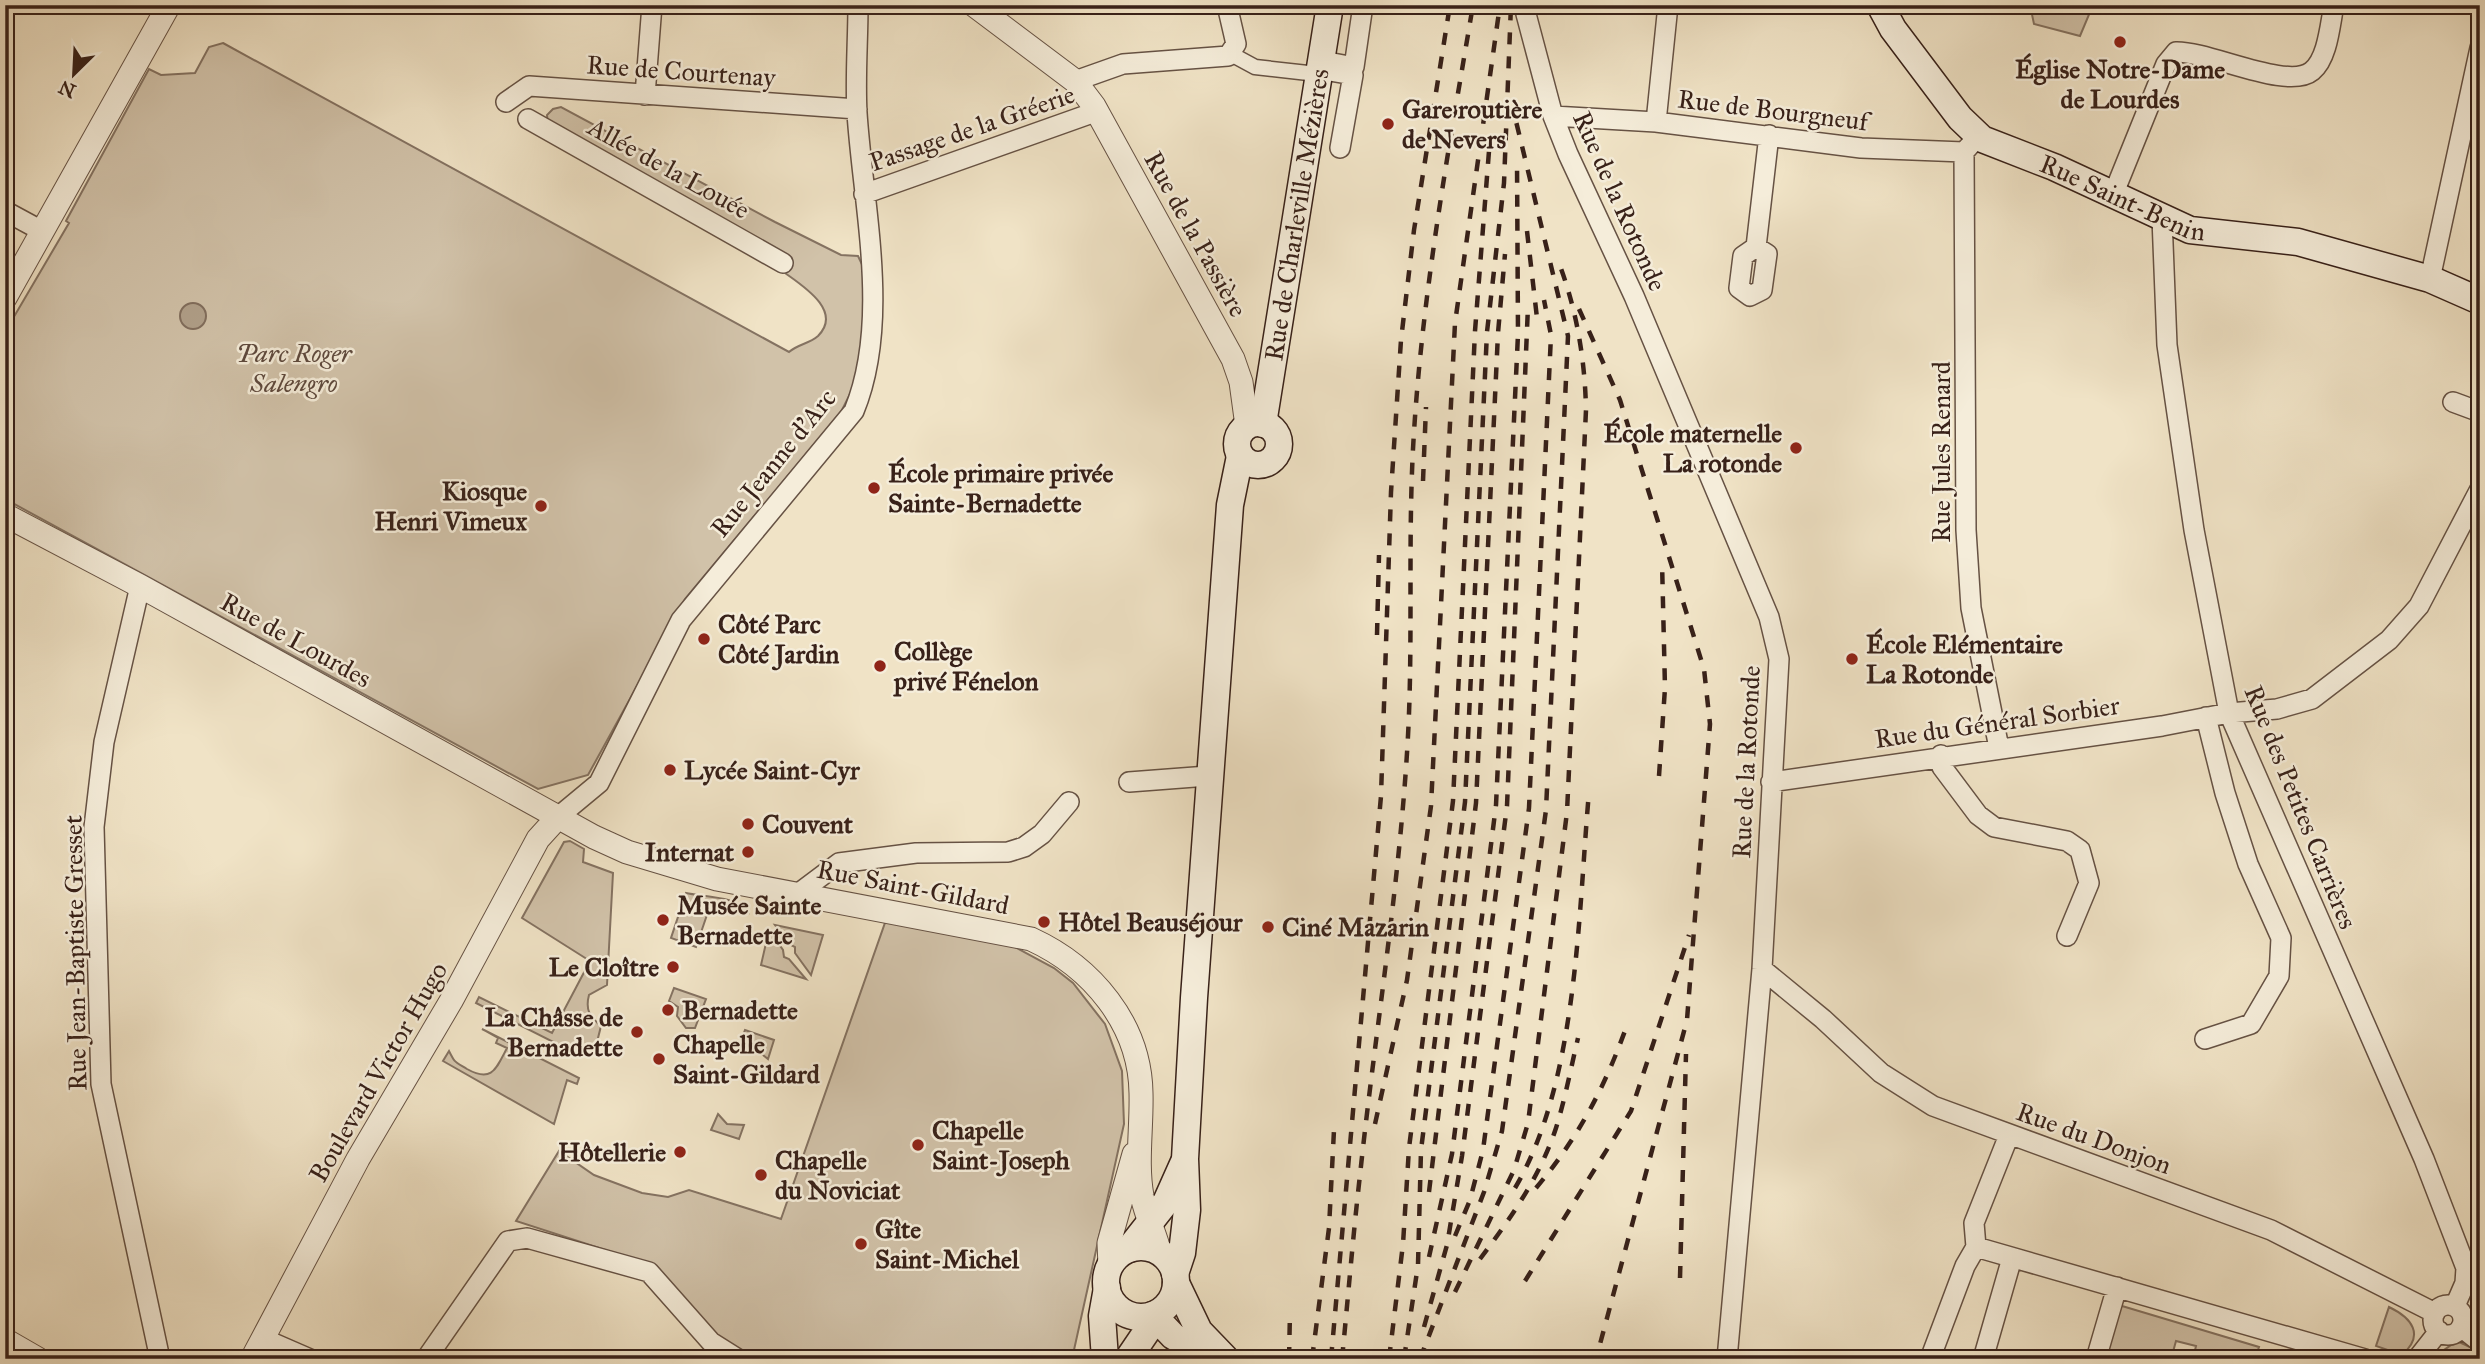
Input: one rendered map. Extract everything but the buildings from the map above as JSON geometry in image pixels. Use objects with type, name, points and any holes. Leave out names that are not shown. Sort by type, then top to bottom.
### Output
[{"type":"main road","name":"Rue de Charleville Mézières","points":[[1255,425],[1330,5]]},
{"type":"main road","name":"Rue Saint-Benin","points":[[1880,5],[1893,29],[1960,118],[1971,144],[2113,195],[2190,230],[2298,242],[2430,279],[2480,301]]},
{"type":"main road","points":[[1115,1268],[1116,1306],[1124,1312],[1143,1317],[1153,1315],[1170,1303],[1171,1270],[1182,1253],[1187,1210],[1185,1159],[1208,776],[1241,465],[1237,443],[1255,425],[1275,432],[1278,449],[1269,462],[1241,465]]},
{"type":"main road","points":[[1105,1359],[1102,1315],[1115,1268],[1166,1202],[1185,1159]]},
{"type":"main road","points":[[1115,1268],[1150,1248],[1171,1270],[1199,1331],[1226,1359]]},
{"type":"main road","points":[[1128,1359],[1147,1331],[1153,1315]]},
{"type":"main road","points":[[1153,1315],[1172,1336],[1211,1359]]},
{"type":"street","points":[[5,298],[169,5]]},
{"type":"street","points":[[646,95],[652,5]]},
{"type":"street","name":"Rue Jeanne d'Arc","points":[[558,817],[599,783],[681,620],[854,411],[864,378],[874,274],[857,109],[858,5]]},
{"type":"street","name":"Rue de la Passière","points":[[974,5],[1075,81],[1098,111],[1157,227],[1233,359],[1255,425]]},
{"type":"street","points":[[1227,5],[1236,44],[1231,54]]},
{"type":"street","points":[[1075,81],[1123,64],[1231,54],[1255,66],[1354,66],[1363,5]]},
{"type":"street","name":"Rue de la Rotonde","points":[[1527,5],[1526,14],[1553,116],[1769,617],[1779,659],[1762,969],[1727,1359]]},
{"type":"street","points":[[1656,121],[1668,5]]},
{"type":"street","points":[[2113,195],[2166,64],[2176,52],[2193,52],[2295,78],[2311,72],[2319,61],[2334,5]]},
{"type":"street","points":[[2430,279],[2480,48]]},
{"type":"street","points":[[1318,68],[1353,75],[1340,148]]},
{"type":"street","name":"Rue de Courtenay","points":[[506,102],[529,86],[857,109]]},
{"type":"street","name":"Passage de la Gréerie","points":[[864,194],[1098,111]]},
{"type":"street","name":"Rue de Bourgneuf","points":[[1553,116],[1656,121],[1861,148],[1971,144]]},
{"type":"street","name":"Allée de la Louée","points":[[528,119],[783,262]]},
{"type":"street","points":[[1756,247],[1769,135]]},
{"type":"street","name":"Rue Jules Renard","points":[[1971,144],[1966,530],[1971,608],[1999,748]]},
{"type":"street","points":[[5,211],[42,231]]},
{"type":"street","name":"Rue des Petites Carrières","points":[[2162,218],[2167,345],[2194,530],[2229,713],[2424,1158],[2466,1269],[2465,1283],[2455,1306]]},
{"type":"street","points":[[2453,402],[2480,412]]},
{"type":"street","name":"Rue du Général Sorbier","points":[[1771,782],[1941,755],[2162,726],[2229,713],[2277,709],[2312,699],[2389,639],[2419,606],[2480,489]]},
{"type":"street","name":"Rue de Lourdes","points":[[5,515],[140,586],[558,817]]},
{"type":"street","name":"Rue Jean-Baptiste Gresset","points":[[140,586],[104,742],[94,827],[101,1084],[160,1359]]},
{"type":"street","points":[[2205,1039],[2251,1024],[2279,976],[2281,938],[2244,852],[2225,793],[2206,717]]},
{"type":"street","points":[[1941,755],[1942,767],[1978,815],[1994,827],[2067,841],[2080,850],[2090,883],[2067,936]]},
{"type":"street","points":[[1129,782],[1208,776]]},
{"type":"street","points":[[799,893],[839,863],[916,853],[1008,852],[1024,847],[1042,834],[1069,802]]},
{"type":"street","name":"Rue Saint-Gildard","points":[[558,817],[627,852],[677,869],[1031,939],[1075,964],[1103,993],[1125,1026],[1141,1091],[1142,1195],[1171,1270]]},
{"type":"street","name":"Boulevard Victor Hugo","points":[[252,1359],[358,1159],[451,1001],[538,839],[558,817]]},
{"type":"street","name":"Rue du Donjon","points":[[1762,969],[1823,1018],[1881,1073],[1914,1096],[2008,1135],[2271,1230],[2437,1322]]},
{"type":"street","name":"Rue Saint-Gildard","points":[[1115,1268],[1109,1243],[1140,1134]]},
{"type":"street","points":[[1930,1359],[1965,1266],[1976,1247],[1974,1223],[2008,1135]]},
{"type":"street","points":[[426,1359],[508,1241],[527,1238],[649,1272],[710,1342],[738,1359]]},
{"type":"street","points":[[1976,1247],[2365,1359]]},
{"type":"street","points":[[1983,1359],[2012,1258]]},
{"type":"street","points":[[2096,1359],[2117,1287]]},
{"type":"street","points":[[2417,1359],[2446,1305],[2455,1306],[2462,1313],[2461,1327]]},
{"type":"street","points":[[2437,1322],[2451,1334],[2461,1327]]},
{"type":"street","points":[[2461,1327],[2480,1342]]},
{"type":"street","points":[[264,1339],[310,1359]]},
{"type":"street","points":[[5,1340],[38,1359]]},
{"type":"green space","points":[[2030,5],[2093,5],[2080,36],[2034,24]]},
{"type":"green space","name":"Parc Roger Salengro","points":[[223,43],[789,352],[815,339],[824,327],[826,317],[823,309],[810,292],[785,273],[549,134],[547,115],[553,109],[561,107],[775,222],[841,255],[858,256],[867,275],[859,376],[841,412],[685,599],[588,775],[538,789],[5,499],[5,332],[69,223],[66,221],[149,69],[161,75],[195,73],[209,47]]},
{"type":"green space","points":[[570,841],[584,849],[583,862],[613,873],[607,985],[589,995],[589,1013],[601,1026],[595,1050],[589,1056],[579,1055],[476,1003],[479,997],[552,1033],[590,961],[522,918],[564,842]]},
{"type":"green space","points":[[686,893],[729,900],[743,907],[748,913],[709,909],[696,947],[671,938]]},
{"type":"green space","points":[[886,920],[1015,947],[1054,968],[1073,983],[1105,1024],[1122,1071],[1124,1124],[1072,1359],[748,1359],[725,1346],[652,1265],[516,1221],[559,1151],[594,1175],[642,1193],[668,1197],[689,1190],[781,1219]]},
{"type":"green space","points":[[775,925],[823,935],[811,975],[795,953],[795,947],[789,944]]},
{"type":"green space","points":[[769,930],[783,950],[784,957],[789,959],[806,979],[761,965]]},
{"type":"green space","points":[[674,988],[706,999],[695,1028],[686,1028],[677,1016],[678,1007],[669,1001]]},
{"type":"green space","points":[[482,1029],[579,1078],[577,1084],[567,1080],[554,1124],[443,1061],[449,1051],[455,1062],[475,1073],[482,1075],[492,1072],[507,1048],[496,1043],[498,1038]]},
{"type":"green space","points":[[745,1030],[774,1040],[768,1059],[753,1047],[738,1049]]},
{"type":"green space","points":[[718,1114],[727,1124],[744,1125],[739,1139],[711,1130]]},
{"type":"green space","points":[[2112,1303],[2259,1347],[2255,1359],[2193,1359],[2196,1346],[2176,1341],[2171,1359],[2096,1359]]},
{"type":"green space","points":[[2389,1307],[2404,1316],[2413,1328],[2413,1341],[2402,1355],[2376,1346]]},
{"type":"green space","points":[[2457,1341],[2472,1348],[2461,1359],[2431,1359]]},
{"type":"shaded area","points":[[193,303],[202,307],[206,316],[202,325],[193,329],[184,325],[180,316],[184,307]]},
{"type":"railway","points":[[1331,1359],[1381,796],[1391,492],[1401,340],[1414,230],[1450,5]]},
{"type":"railway","points":[[1342,1359],[1357,1198],[1403,806],[1409,713],[1412,472],[1418,378],[1438,218],[1473,5]]},
{"type":"railway","points":[[1375,1124],[1407,980],[1431,806],[1455,323],[1500,5]]},
{"type":"railway","points":[[1404,1359],[1418,1265],[1421,1150],[1465,802],[1487,332],[1504,183],[1511,5]]},
{"type":"railway","points":[[1420,1359],[1484,1192],[1502,1131],[1546,810],[1568,336],[1514,113]]},
{"type":"railway","points":[[1389,1359],[1403,1244],[1409,1148],[1453,801],[1475,331],[1490,138]]},
{"type":"railway","points":[[1429,1257],[1452,1154],[1496,805],[1518,334],[1517,160]]},
{"type":"railway","points":[[1527,231],[1537,318]]},
{"type":"railway","points":[[1429,1192],[1476,803],[1498,333],[1505,254]]},
{"type":"railway","points":[[1455,1292],[1514,1170],[1528,1123],[1567,812],[1586,410],[1578,332],[1557,258]]},
{"type":"railway","points":[[1455,1236],[1470,1200],[1483,1150],[1529,808],[1551,335],[1544,300]]},
{"type":"railway","points":[[1424,1327],[1447,1245],[1462,1156],[1507,806],[1528,306]]},
{"type":"railway","points":[[1579,309],[1620,400],[1704,669],[1710,724],[1687,1020],[1596,1359]]},
{"type":"railway","points":[[1423,481],[1426,407]]},
{"type":"railway","points":[[1377,635],[1379,555]]},
{"type":"railway","points":[[1659,776],[1665,688],[1662,561]]},
{"type":"railway","points":[[1515,1188],[1536,1145],[1552,1098],[1563,1048],[1572,996],[1589,792]]},
{"type":"railway","points":[[1525,1281],[1631,1111],[1689,935]]},
{"type":"railway","points":[[1536,1188],[1565,1150],[1588,1112],[1609,1072],[1626,1028]]},
{"type":"railway","points":[[1480,1259],[1523,1197],[1542,1164],[1556,1128],[1578,1038]]},
{"type":"railway","points":[[1680,1278],[1686,1054]]},
{"type":"railway","points":[[1312,1359],[1329,1228],[1334,1130]]},
{"type":"railway","points":[[1289,1359],[1290,1312]]},
{"type":"place","name":"Église Notre-Dame de Lourdes","points":[[2120,42]]},
{"type":"place","name":"Gare routière de Nevers","points":[[1388,124]]},
{"type":"place","name":"École maternelle La rotonde","points":[[1796,448]]},
{"type":"place","name":"École primaire privée Sainte-Bernadette","points":[[874,488]]},
{"type":"place","name":"Kiosque Henri Vimeux","points":[[541,506]]},
{"type":"place","name":"Côté Parc Côté Jardin","points":[[704,639]]},
{"type":"place","name":"École Elémentaire La Rotonde","points":[[1852,659]]},
{"type":"place","name":"Collège privé Fénelon","points":[[880,666]]},
{"type":"place","name":"Lycée Saint-Cyr","points":[[670,770]]},
{"type":"place","name":"Couvent","points":[[748,824]]},
{"type":"place","name":"Internat","points":[[748,852]]},
{"type":"place","name":"Musée Sainte Bernadette","points":[[663,920]]},
{"type":"place","name":"Hôtel Beauséjour","points":[[1044,922]]},
{"type":"place","name":"Ciné Mazarin","points":[[1268,927]]},
{"type":"place","name":"Le Cloître","points":[[673,967]]},
{"type":"place","name":"Bernadette","points":[[668,1010]]},
{"type":"place","name":"La Châsse de Bernadette","points":[[637,1032]]},
{"type":"place","name":"Chapelle Saint-Gildard","points":[[659,1059]]},
{"type":"place","name":"Chapelle Saint-Joseph","points":[[918,1145]]},
{"type":"place","name":"Hôtellerie","points":[[680,1152]]},
{"type":"place","name":"Chapelle du Noviciat","points":[[761,1175]]},
{"type":"place","name":"Gîte Saint-Michel","points":[[861,1244]]}]
